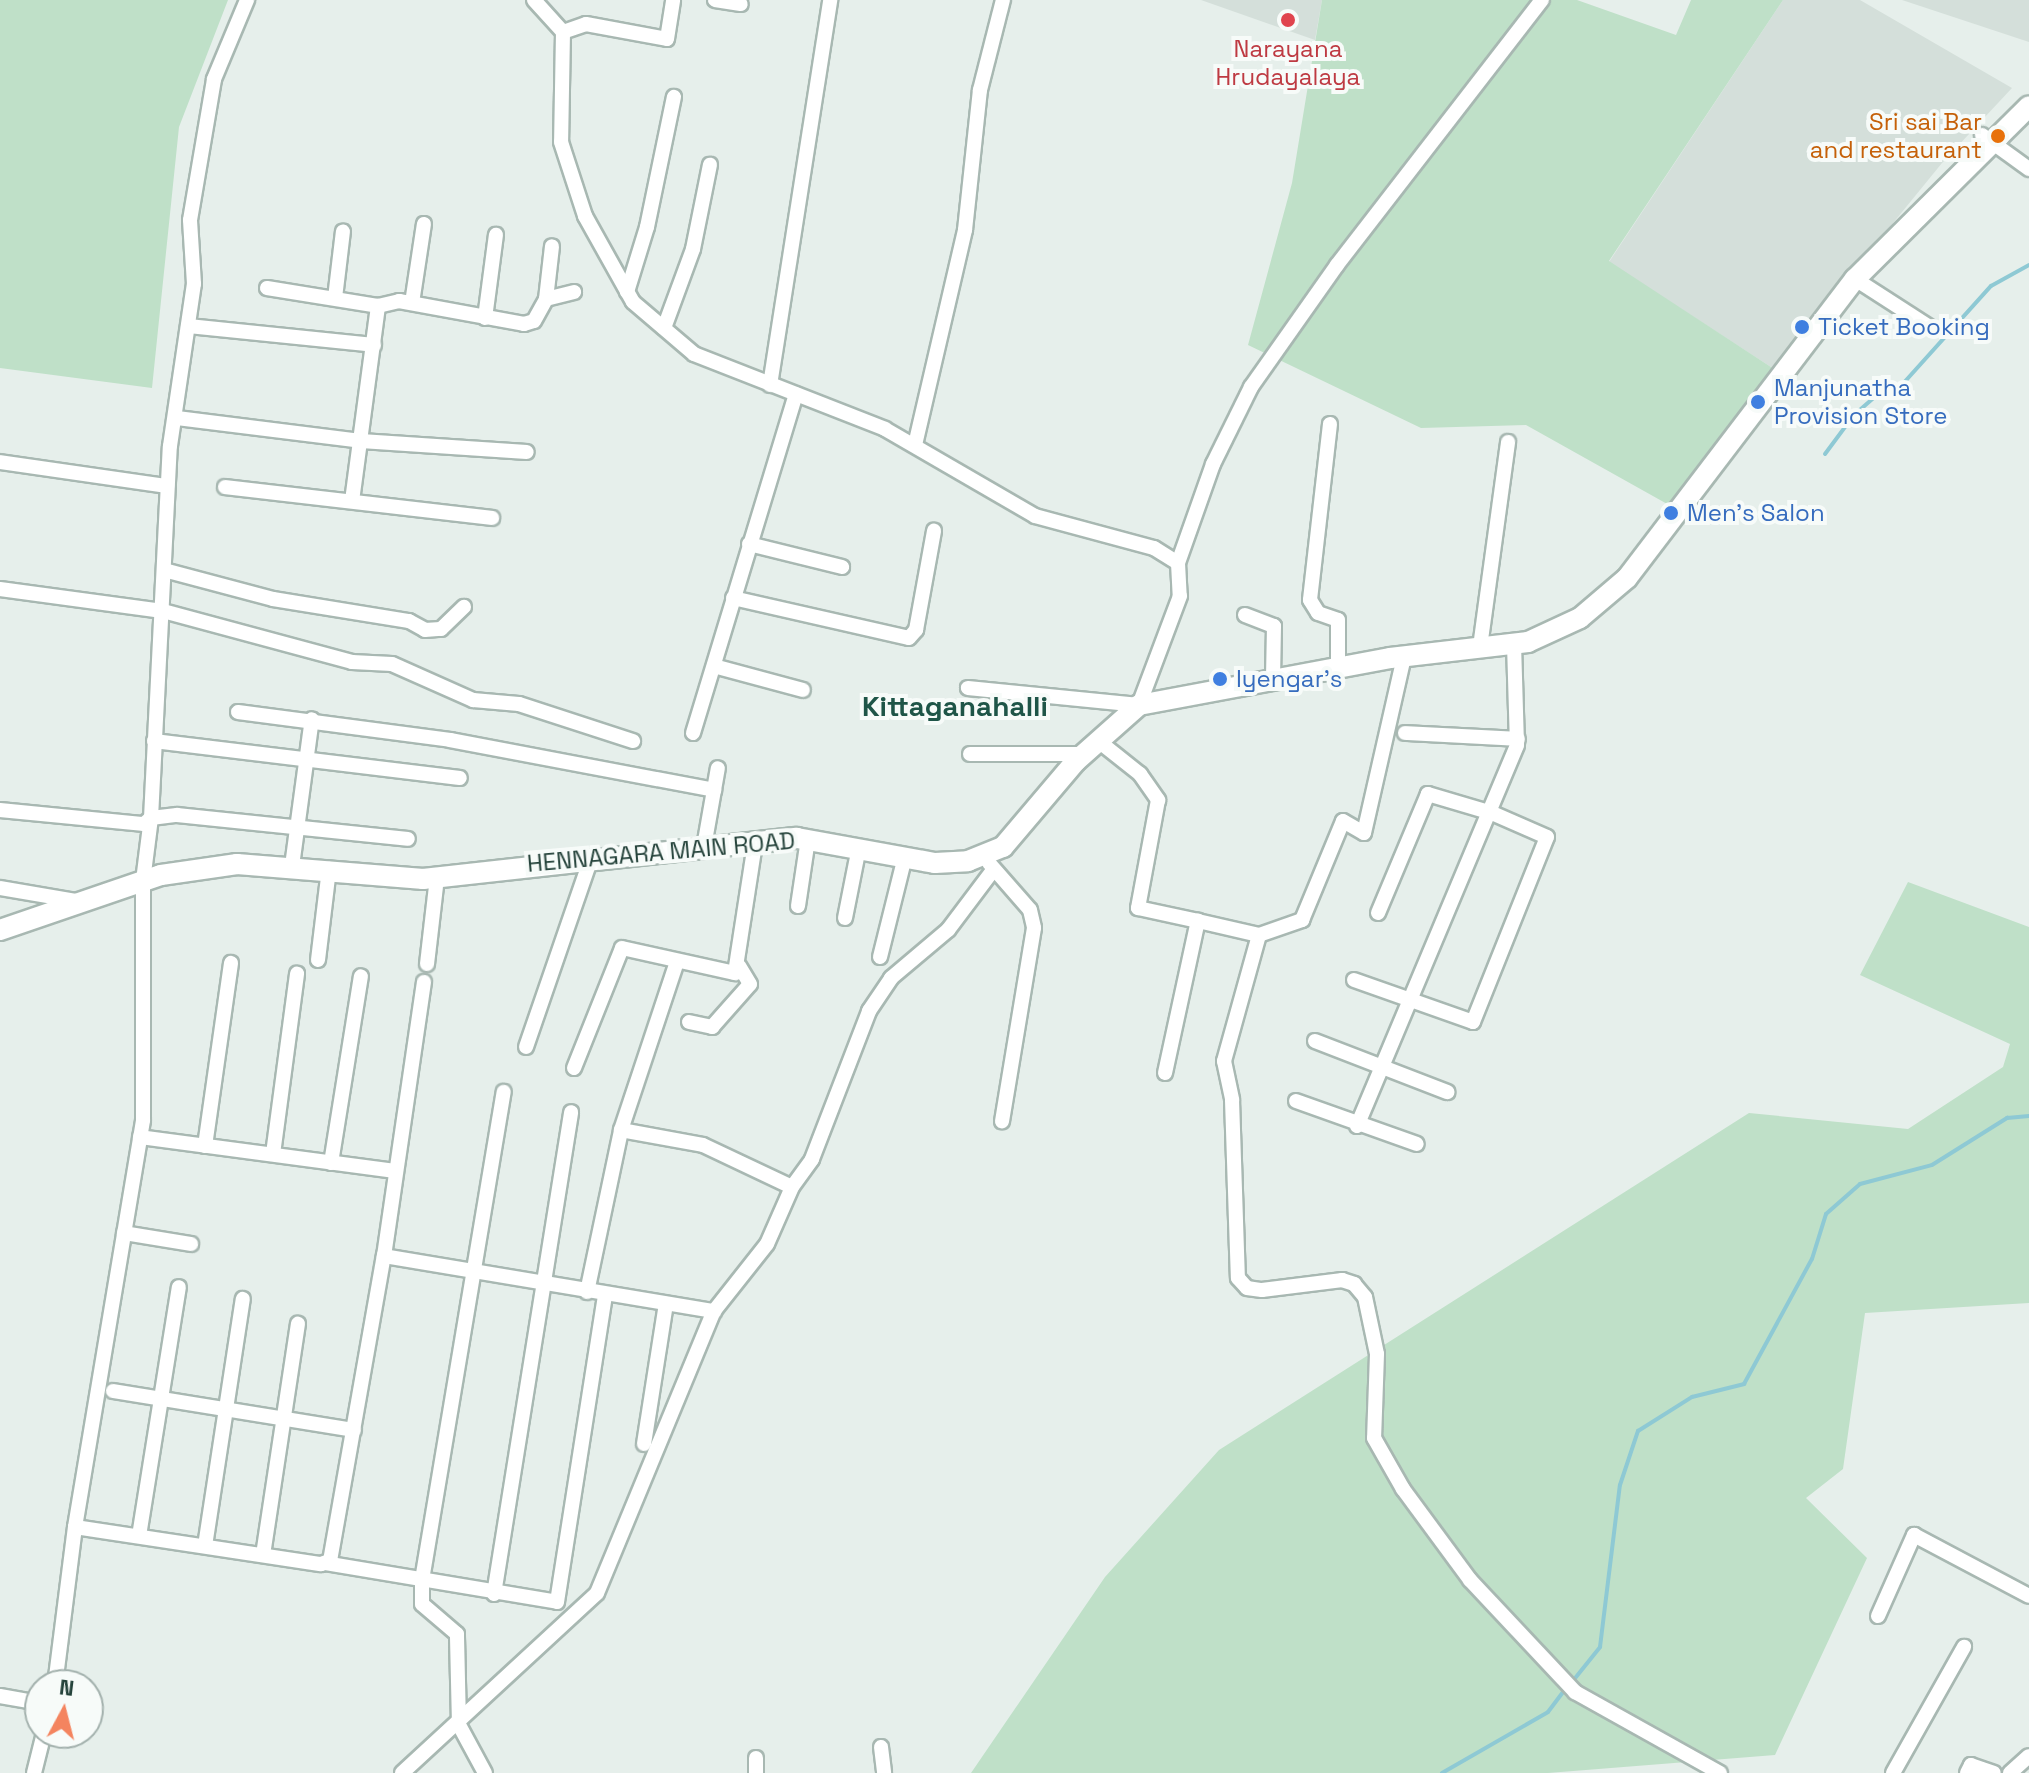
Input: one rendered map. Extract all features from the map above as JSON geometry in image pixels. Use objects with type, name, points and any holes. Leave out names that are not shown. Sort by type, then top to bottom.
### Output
[{"type":"street","points":[[57,1669],[75,1527],[140,1137],[143,881],[151,818],[167,486],[194,284],[190,220],[214,79],[247,0]]},
{"type":"street","points":[[534,0],[563,32],[561,142],[585,216],[627,292],[664,328],[694,354],[915,445],[1035,516],[1154,548],[1178,563]]},
{"type":"street","points":[[715,0],[741,4]]},
{"type":"street","points":[[770,385],[830,0]]},
{"type":"street","points":[[915,445],[965,230],[980,90],[1003,0]]},
{"type":"street","points":[[1139,705],[1180,596],[1178,563],[1213,464],[1251,387],[1337,265],[1542,0]]},
{"type":"street","points":[[563,32],[586,24],[667,39],[669,3]]},
{"type":"street","points":[[968,688],[1139,705],[1404,657],[1528,642],[1580,618],[1627,578],[1855,279],[1899,232],[1911,227],[2029,93]]},
{"type":"street","points":[[627,292],[647,227],[674,97]]},
{"type":"street","points":[[1987,138],[2029,106]]},
{"type":"street","points":[[1987,138],[2029,169]]},
{"type":"street","points":[[664,328],[693,249],[710,165]]},
{"type":"street","points":[[412,303],[424,224]]},
{"type":"street","points":[[335,298],[343,231]]},
{"type":"street","points":[[485,318],[496,235]]},
{"type":"street","points":[[267,288],[378,306],[386,301],[412,303],[485,318],[534,321],[546,299],[552,246]]},
{"type":"street","points":[[1855,279],[1928,326]]},
{"type":"street","points":[[546,299],[574,292]]},
{"type":"street","points":[[352,501],[378,306]]},
{"type":"street","points":[[188,326],[374,345]]},
{"type":"street","points":[[693,733],[796,394]]},
{"type":"street","points":[[177,418],[361,441],[527,452]]},
{"type":"street","points":[[1330,424],[1310,600],[1318,613],[1338,620],[1338,668]]},
{"type":"street","points":[[1480,647],[1508,442]]},
{"type":"street","points":[[0,462],[167,486]]},
{"type":"street","points":[[225,487],[492,518]]},
{"type":"street","points":[[733,598],[909,638],[916,630],[934,531]]},
{"type":"street","points":[[749,544],[842,567]]},
{"type":"street","points":[[164,570],[273,599],[409,621],[425,630],[441,629],[464,607]]},
{"type":"street","points":[[0,589],[163,611],[352,662],[392,664],[473,700],[519,704],[633,741]]},
{"type":"street","points":[[1245,615],[1274,626],[1273,679]]},
{"type":"street","points":[[1357,1126],[1492,813],[1518,739],[1514,643]]},
{"type":"street","points":[[970,754],[1093,748],[1140,774],[1158,800],[1138,908],[1259,935],[1302,920],[1343,821],[1364,833],[1404,657]]},
{"type":"street","points":[[714,666],[803,690]]},
{"type":"street","name":"HENNAGARA MAIN ROAD","points":[[0,930],[143,881],[237,864],[437,878],[704,847],[808,839],[935,863],[989,862],[1093,748],[1139,705]]},
{"type":"street","points":[[238,712],[312,719],[714,790]]},
{"type":"street","points":[[292,866],[312,719]]},
{"type":"street","points":[[1405,733],[1518,739]]},
{"type":"street","points":[[154,741],[460,778]]},
{"type":"street","points":[[704,847],[718,768]]},
{"type":"street","points":[[1354,980],[1473,1022],[1481,1011],[1547,837],[1492,813],[1428,794],[1378,913]]},
{"type":"street","points":[[0,810],[144,824],[151,818],[296,825],[408,839]]},
{"type":"street","points":[[798,906],[808,839]]},
{"type":"street","points":[[574,1068],[618,952],[627,947],[677,962],[735,973],[739,966],[755,844]]},
{"type":"street","points":[[845,918],[859,847]]},
{"type":"street","points":[[880,957],[905,857]]},
{"type":"street","points":[[526,1047],[590,861]]},
{"type":"street","points":[[402,1773],[459,1725],[597,1593],[714,1311],[767,1244],[792,1187],[812,1159],[869,1011],[891,978],[948,930],[989,862],[1030,910],[1034,928],[1002,1121]]},
{"type":"street","points":[[318,960],[329,869]]},
{"type":"street","points":[[427,964],[437,878]]},
{"type":"street","points":[[0,888],[82,902]]},
{"type":"street","points":[[1165,1073],[1198,921]]},
{"type":"street","points":[[1259,935],[1224,1061],[1232,1100],[1238,1278],[1247,1288],[1262,1290],[1342,1280],[1354,1284],[1365,1297],[1377,1354],[1374,1438],[1403,1489],[1470,1580],[1575,1692],[1720,1773]]},
{"type":"street","points":[[587,1292],[621,1130],[677,962]]},
{"type":"street","points":[[205,1146],[231,963]]},
{"type":"street","points":[[689,1022],[712,1027],[750,984],[739,966]]},
{"type":"street","points":[[273,1154],[297,974]]},
{"type":"street","points":[[331,1163],[361,976]]},
{"type":"street","points":[[325,1563],[332,1556],[384,1256],[424,982]]},
{"type":"street","points":[[1315,1041],[1447,1092]]},
{"type":"street","points":[[485,1773],[459,1725],[457,1634],[422,1604],[422,1580],[504,1092]]},
{"type":"street","points":[[1296,1101],[1357,1126],[1417,1144]]},
{"type":"street","points":[[494,1594],[571,1112]]},
{"type":"street","points":[[621,1130],[703,1145],[792,1187]]},
{"type":"street","points":[[140,1137],[396,1171]]},
{"type":"street","points":[[124,1233],[191,1244]]},
{"type":"street","points":[[384,1256],[714,1311]]},
{"type":"street","points":[[139,1536],[179,1287]]},
{"type":"street","points":[[75,1527],[325,1563],[494,1594],[557,1602],[605,1295]]},
{"type":"street","points":[[205,1546],[243,1299]]},
{"type":"street","points":[[644,1444],[666,1304]]},
{"type":"street","points":[[263,1555],[298,1324]]},
{"type":"street","points":[[113,1391],[354,1430]]},
{"type":"street","points":[[1878,1616],[1914,1535],[2029,1596]]},
{"type":"street","points":[[1893,1773],[1964,1647]]},
{"type":"street","points":[[0,1696],[24,1700]]},
{"type":"street","points":[[881,1747],[884,1773]]},
{"type":"street","points":[[34,1773],[40,1749]]},
{"type":"street","points":[[2010,1773],[2028,1759]]},
{"type":"street","points":[[1967,1773],[1971,1765],[1994,1773]]},
{"type":"shaded area","name":"Narayana Hrudayalaya","points":[[1201,0],[1322,0],[1315,40]]},
{"type":"shaded area","points":[[1783,0],[1860,0],[2012,88],[1942,163],[1774,369],[1609,262]]},
{"type":"shaded area","points":[[1902,0],[2029,0],[2029,42]]},
{"type":"green space","points":[[0,0],[228,0],[179,127],[152,388],[0,368]]},
{"type":"green space","points":[[1322,0],[1577,0],[1676,35],[1691,0],[1783,0],[1609,261],[1774,369],[1669,505],[1526,425],[1421,428],[1248,345],[1292,183]]},
{"type":"green space","points":[[1908,882],[2029,927],[2029,1303],[1865,1313],[1843,1469],[1806,1498],[1867,1558],[1775,1755],[1548,1773],[971,1773],[1105,1577],[1219,1450],[1749,1113],[1908,1129],[2003,1067],[2010,1044],[1860,975]]},
{"type":"waterway","points":[[1825,454],[1854,415],[1877,395],[1900,387],[1991,286],[2029,265]]},
{"type":"waterway","points":[[1572,1682],[1600,1647],[1620,1485],[1638,1431],[1692,1397],[1744,1384],[1812,1259],[1826,1214],[1860,1184],[1932,1165],[2007,1118],[2029,1116]]},
{"type":"waterway","points":[[1442,1773],[1548,1712],[1566,1688]]},
{"type":"place","name":"Narayana Hrudayalaya","points":[[1288,20]]},
{"type":"place","name":"Sri sai Bar and restaurant","points":[[1998,136]]},
{"type":"place","name":"Ticket Booking","points":[[1802,327]]},
{"type":"place","name":"Manjunatha Provision Store","points":[[1758,402]]},
{"type":"place","name":"Men's Salon","points":[[1671,513]]},
{"type":"place","name":"Iyengar's","points":[[1220,679]]},
{"type":"district","name":"Kittaganahalli","points":[[955,706]]}]
